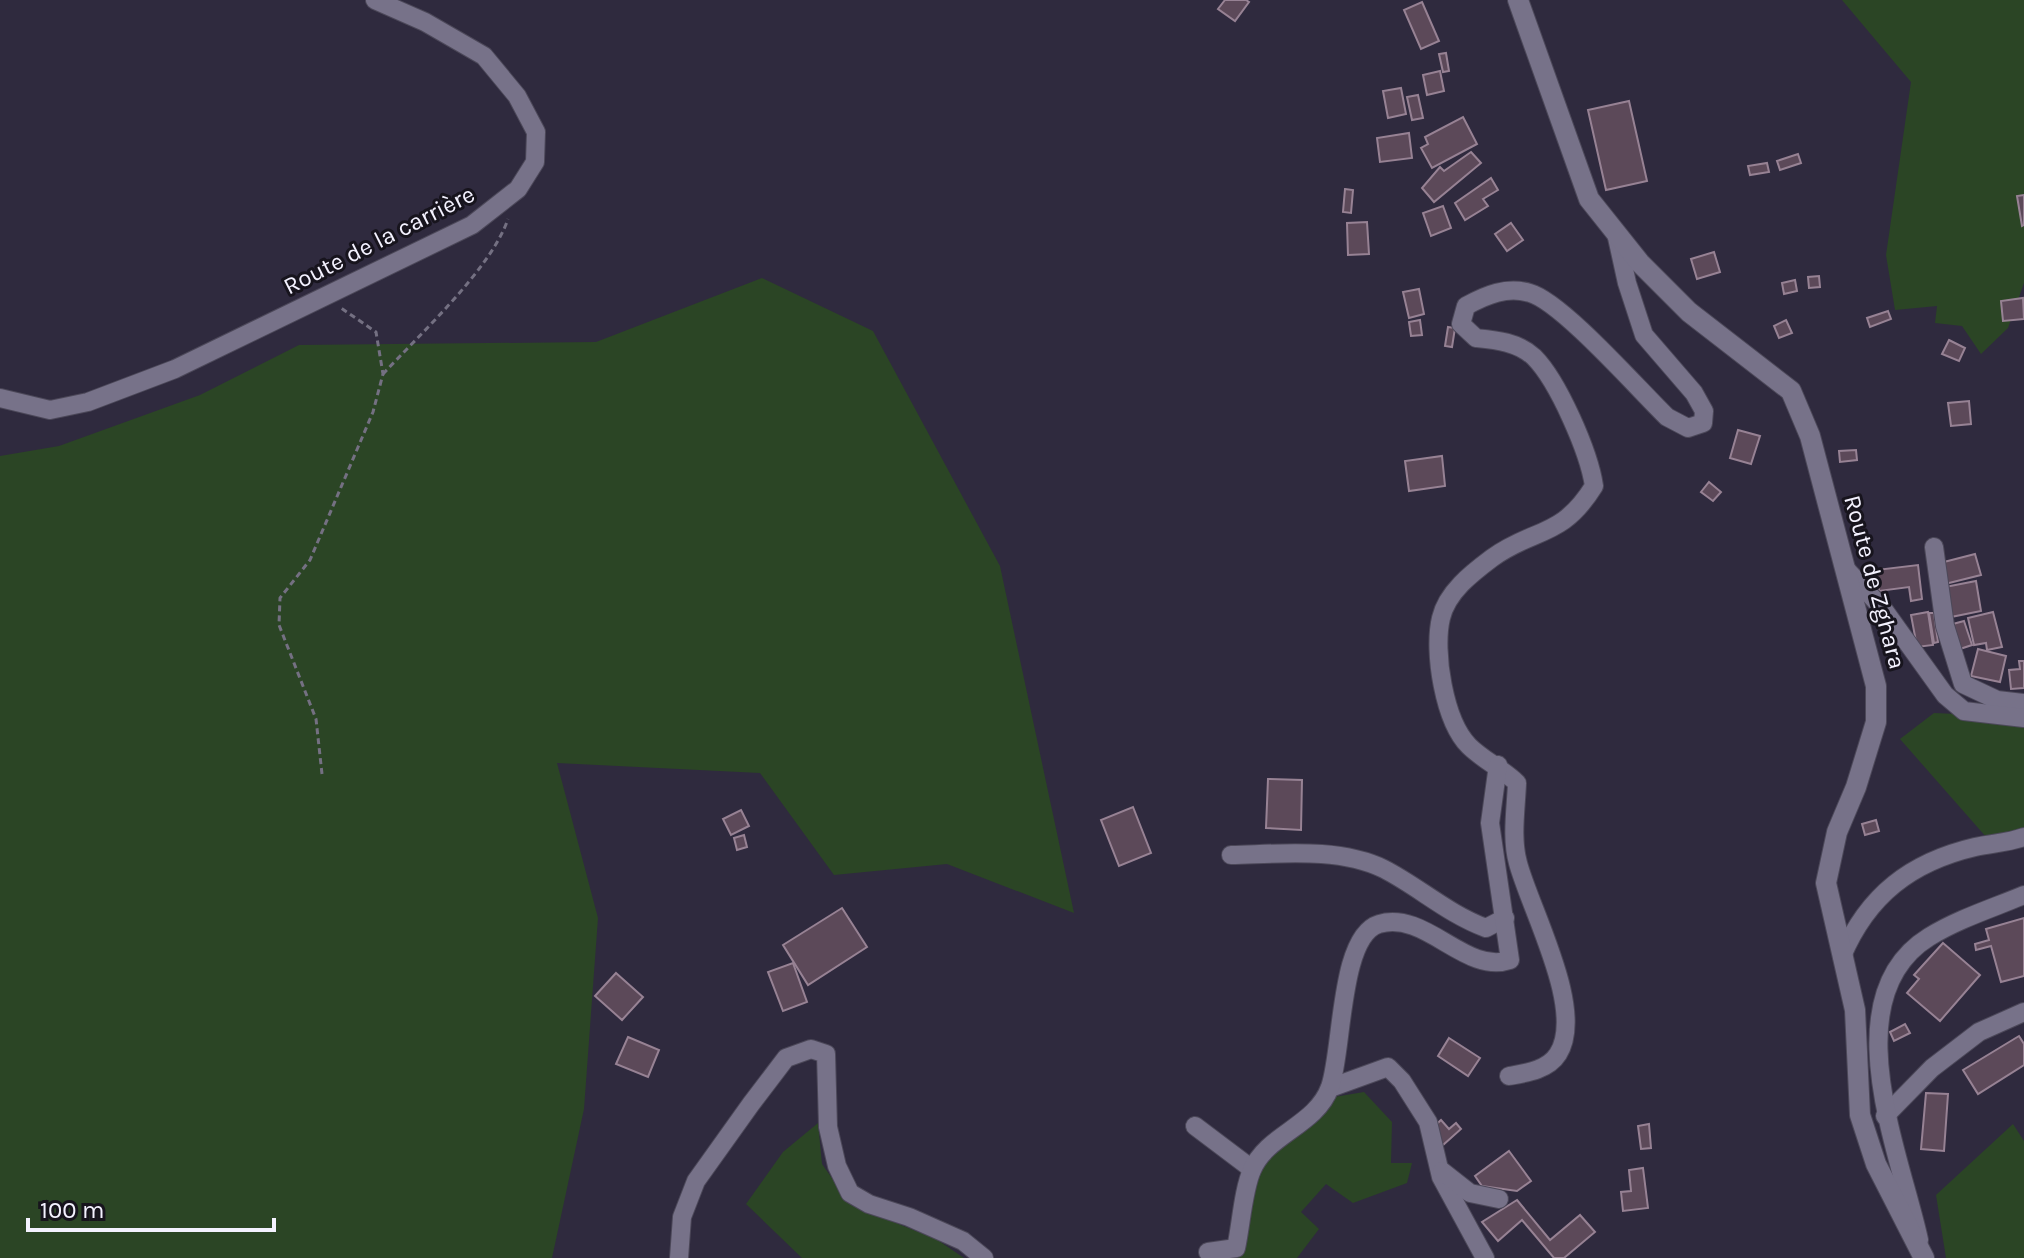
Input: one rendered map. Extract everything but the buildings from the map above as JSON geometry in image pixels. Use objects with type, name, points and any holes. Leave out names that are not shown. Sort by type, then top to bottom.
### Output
[{"type":"street","name":"Route de la carrière","points":[[0,398],[50,410],[88,402],[175,369],[472,225],[518,189],[535,162],[536,132],[517,96],[484,56],[425,22],[375,0]]},
{"type":"street","name":"Route de Zghara","points":[[1518,0],[1589,199],[1640,263],[1689,312],[1791,391],[1810,436],[1876,686],[1876,722],[1856,787],[1837,832],[1826,883],[1855,1010],[1860,1115],[1876,1164],[1923,1254]]},
{"type":"street","points":[[1509,1076],[1539,1070],[1558,1054],[1566,1030],[1564,1001],[1518,864],[1514,838],[1517,783],[1498,765],[1468,746],[1453,720],[1444,695],[1441,617],[1456,589],[1472,574],[1493,557],[1562,525],[1581,507],[1594,486],[1579,431],[1534,357],[1505,341],[1476,338],[1461,324],[1466,306],[1483,296],[1508,290],[1533,293],[1560,313],[1667,417],[1688,428],[1703,423],[1704,411],[1694,393],[1644,335],[1627,283],[1616,233]]},
{"type":"street","points":[[1934,547],[1945,626],[1963,684],[1997,700],[2024,703]]},
{"type":"street","points":[[1845,568],[1884,610],[1945,695],[1964,711],[2024,718]]},
{"type":"street","points":[[1208,1252],[1236,1248],[1252,1169],[1274,1145],[1315,1114],[1330,1088],[1341,1039],[1350,962],[1361,939],[1378,924],[1399,923],[1496,965],[1510,960],[1490,823],[1498,765]]},
{"type":"street","points":[[1842,956],[1855,925],[1873,901],[1931,861],[2024,837]]},
{"type":"street","points":[[1231,855],[1350,857],[1383,868],[1468,922],[1486,928],[1505,918]]},
{"type":"street","points":[[1923,1254],[1909,1194],[1885,1116],[1878,1014],[1896,969],[1927,938],[2024,895]]},
{"type":"street","points":[[1885,1116],[1932,1068],[1979,1032],[2024,1012]]},
{"type":"street","points":[[679,1258],[682,1217],[696,1181],[786,1058],[811,1049],[826,1054],[828,1127],[837,1166],[850,1193],[869,1204],[909,1217],[963,1241],[984,1258]]},
{"type":"street","points":[[1330,1088],[1388,1067],[1402,1081],[1428,1122],[1439,1168],[1485,1258]]},
{"type":"street","points":[[1195,1126],[1252,1169]]},
{"type":"street","points":[[1439,1168],[1470,1193],[1499,1199]]},
{"type":"path","points":[[383,374],[458,292],[503,234],[508,219]]},
{"type":"path","points":[[322,774],[316,719],[279,625],[280,598],[310,560],[373,412],[383,374],[376,332],[325,296]]},
{"type":"green space","points":[[1842,0],[2024,0],[2024,283],[2008,328],[1981,354],[1962,326],[1935,323],[1937,306],[1895,310],[1886,255],[1911,82]]},
{"type":"green space","points":[[762,278],[873,331],[1000,566],[1074,913],[947,864],[834,875],[760,773],[557,763],[598,918],[584,1109],[552,1258],[0,1258],[0,456],[59,446],[200,395],[299,345],[596,342]]},
{"type":"green space","points":[[1934,713],[2024,717],[2024,830],[1987,838],[1900,739]]},
{"type":"green space","points":[[1364,1092],[1392,1122],[1391,1163],[1412,1163],[1407,1183],[1353,1203],[1326,1184],[1301,1212],[1319,1229],[1297,1258],[1230,1258],[1250,1160],[1322,1099]]},
{"type":"green space","points":[[818,1123],[822,1164],[851,1205],[936,1239],[964,1258],[802,1258],[746,1204],[783,1152]]},
{"type":"green space","points":[[2013,1124],[2024,1141],[2024,1258],[1946,1258],[1936,1195]]}]
